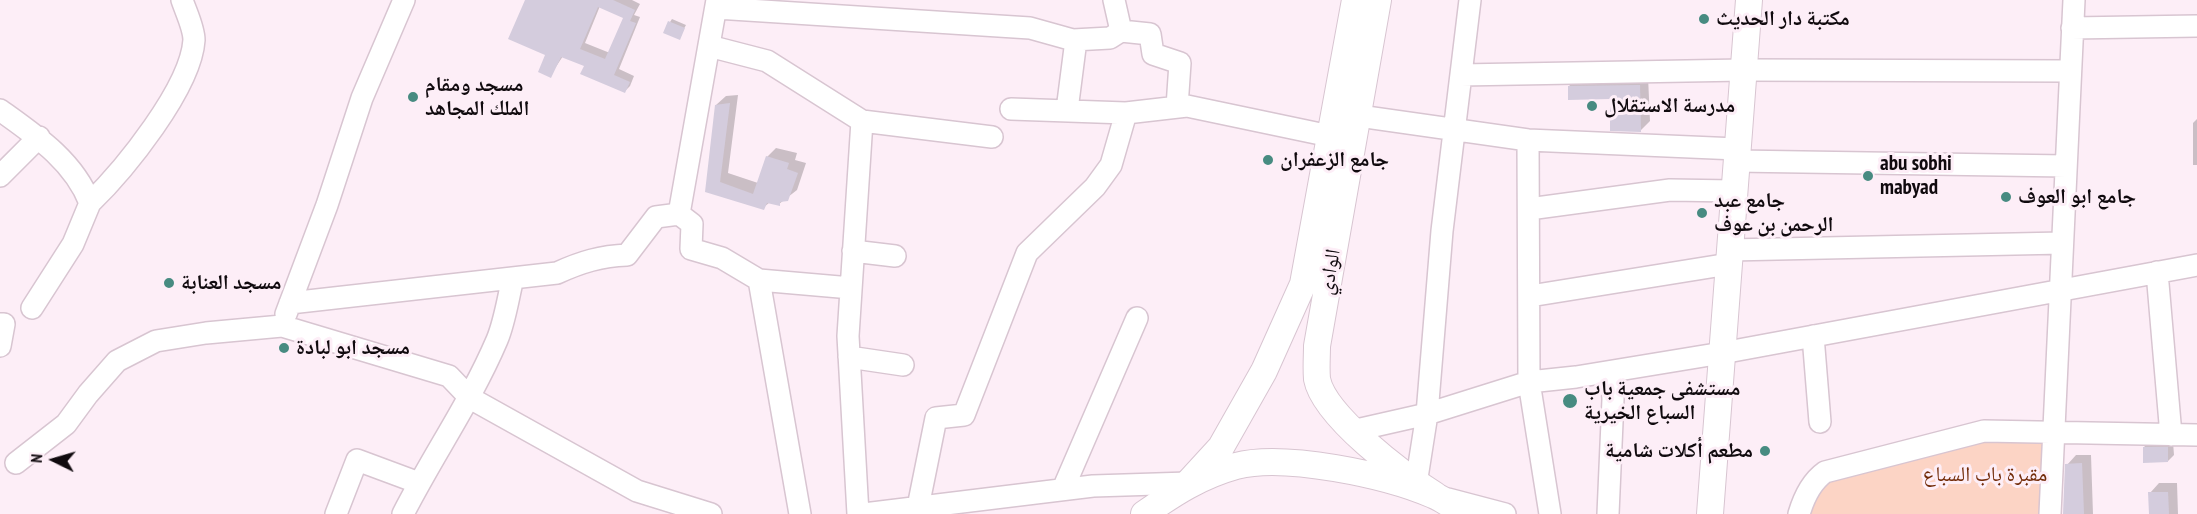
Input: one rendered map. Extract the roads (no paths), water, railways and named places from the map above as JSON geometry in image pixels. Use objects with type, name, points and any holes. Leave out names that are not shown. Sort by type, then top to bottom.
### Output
[{"type":"main road","name":"الوادي","points":[[1188,483],[1221,447],[1264,371],[1303,284],[1355,0]]},
{"type":"main road","name":"الوادي","points":[[1378,0],[1317,346],[1317,380],[1325,398],[1352,431],[1425,490]]},
{"type":"main road","points":[[1710,514],[1749,0]]},
{"type":"main road","points":[[1144,514],[1188,483],[1238,466],[1273,462],[1340,470],[1425,490],[1464,514]]},
{"type":"street","points":[[32,308],[73,244],[90,203],[134,155],[161,116],[185,72],[194,39],[182,0]]},
{"type":"street","points":[[282,326],[327,205],[362,98],[404,0]]},
{"type":"street","points":[[1114,0],[1120,31]]},
{"type":"street","points":[[1470,0],[1442,231],[1427,414],[1425,490],[1505,514]]},
{"type":"street","points":[[2050,514],[2074,0]]},
{"type":"street","points":[[679,214],[716,4],[824,7],[1030,28],[1076,40],[1110,38],[1120,31],[1150,34],[1153,54],[1180,63],[1177,107]]},
{"type":"street","points":[[2072,28],[2197,26]]},
{"type":"street","points":[[1067,110],[1076,40]]},
{"type":"street","points":[[709,46],[767,61],[862,121],[992,137]]},
{"type":"street","points":[[1461,75],[1743,69],[2070,71]]},
{"type":"street","points":[[1011,109],[1126,112],[1187,106],[1330,136]]},
{"type":"street","points":[[0,110],[39,137],[83,184],[90,203]]},
{"type":"street","points":[[918,507],[936,418],[964,415],[1027,253],[1095,187],[1112,165],[1126,112]]},
{"type":"street","points":[[1359,116],[1528,140],[1737,155],[2066,166]]},
{"type":"street","points":[[858,514],[849,357],[853,251],[862,121]]},
{"type":"street","points":[[0,176],[39,137]]},
{"type":"street","points":[[1528,140],[1529,382],[1550,514]]},
{"type":"street","points":[[1529,209],[1670,190],[1734,191]]},
{"type":"street","points":[[290,303],[557,273],[579,262],[603,256],[627,255],[656,217],[679,214],[692,224],[691,249],[722,258],[759,280],[851,288]]},
{"type":"street","points":[[1530,296],[1729,257],[2062,243]]},
{"type":"street","points":[[853,251],[895,256]]},
{"type":"street","points":[[1352,431],[1427,414],[1529,382],[1611,372],[1722,353],[2197,265]]},
{"type":"street","points":[[2157,272],[2171,435]]},
{"type":"street","points":[[404,514],[419,483],[470,398],[498,338],[513,278]]},
{"type":"street","points":[[759,280],[800,514]]},
{"type":"street","points":[[1063,489],[1137,318]]},
{"type":"street","points":[[0,324],[4,324],[0,346]]},
{"type":"street","points":[[16,463],[66,424],[117,361],[156,341],[282,326],[449,376],[470,398],[637,491],[711,514]]},
{"type":"street","points":[[1813,336],[1820,422]]},
{"type":"street","points":[[849,357],[903,365]]},
{"type":"street","points":[[1608,514],[1613,399],[1611,372]]},
{"type":"street","points":[[1799,514],[1803,499],[1816,479],[1841,466],[1984,431],[2197,435]]},
{"type":"street","points":[[336,514],[357,460],[419,483]]},
{"type":"street","points":[[864,514],[1063,489],[1188,483]]},
{"type":"place","name":"مكتبة دار الحديث","points":[[1704,19]]},
{"type":"place","name":"مسجد ومقام الملك المجاهد","points":[[413,97]]},
{"type":"place","name":"مدرسة الاستقلال","points":[[1592,106]]},
{"type":"place","name":"جامع الزعفران","points":[[1268,160]]},
{"type":"place","name":"abu sobhi mabyad","points":[[1868,176]]},
{"type":"place","name":"جامع ابو العوف","points":[[2006,197]]},
{"type":"place","name":"جامع عبد الرحمن بن عوف","points":[[1702,213]]},
{"type":"place","name":"مسجد العنابة","points":[[169,283]]},
{"type":"place","name":"مسجد ابو لبادة","points":[[284,348]]},
{"type":"place","name":"مستشفى جمعية باب السباع الخيرية","points":[[1570,401]]},
{"type":"place","name":"مطعم أكلات شامية","points":[[1765,451]]},
{"type":"park label","name":"مقبرة باب السباع","points":[[1985,475]]}]
